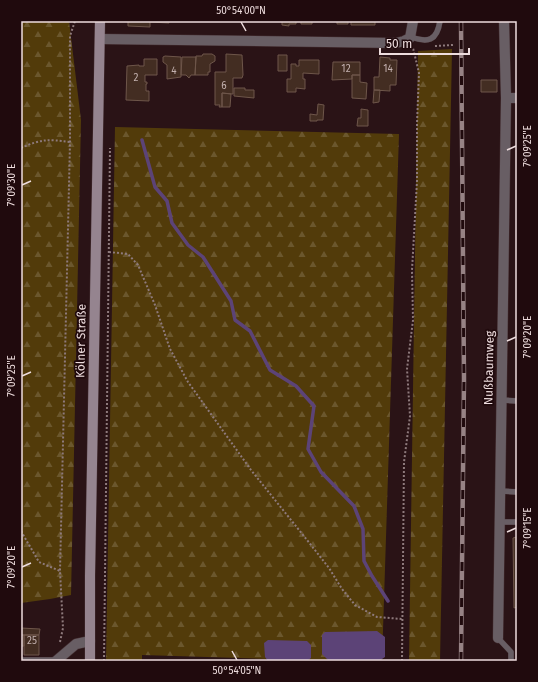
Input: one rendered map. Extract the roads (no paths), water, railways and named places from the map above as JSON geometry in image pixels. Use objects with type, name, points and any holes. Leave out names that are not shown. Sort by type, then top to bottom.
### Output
[{"type":"main road","name":"Kölner Straße","points":[[90,661],[90,576],[100,21]]},
{"type":"street","points":[[100,39],[396,43],[410,38],[412,21]]},
{"type":"street","name":"Nußbaumweg","points":[[498,638],[506,98],[504,21]]},
{"type":"street","points":[[506,98],[517,98]]},
{"type":"street","points":[[56,661],[76,644],[90,641]]},
{"type":"lane","points":[[410,38],[423,41],[432,38],[436,35],[440,21]]},
{"type":"lane","points":[[502,400],[517,401]]},
{"type":"lane","points":[[501,492],[517,492]]},
{"type":"lane","points":[[500,522],[517,522]]},
{"type":"lane","points":[[498,638],[511,652],[511,661]]},
{"type":"lane","points":[[21,660],[56,661]]},
{"type":"waterway","points":[[142,140],[155,187],[167,201],[172,223],[188,245],[203,257],[231,301],[235,320],[250,331],[270,370],[296,386],[314,406],[308,449],[321,472],[354,506],[363,529],[364,561],[388,601]]},
{"type":"railway","points":[[461,21],[464,379],[461,661]]}]
